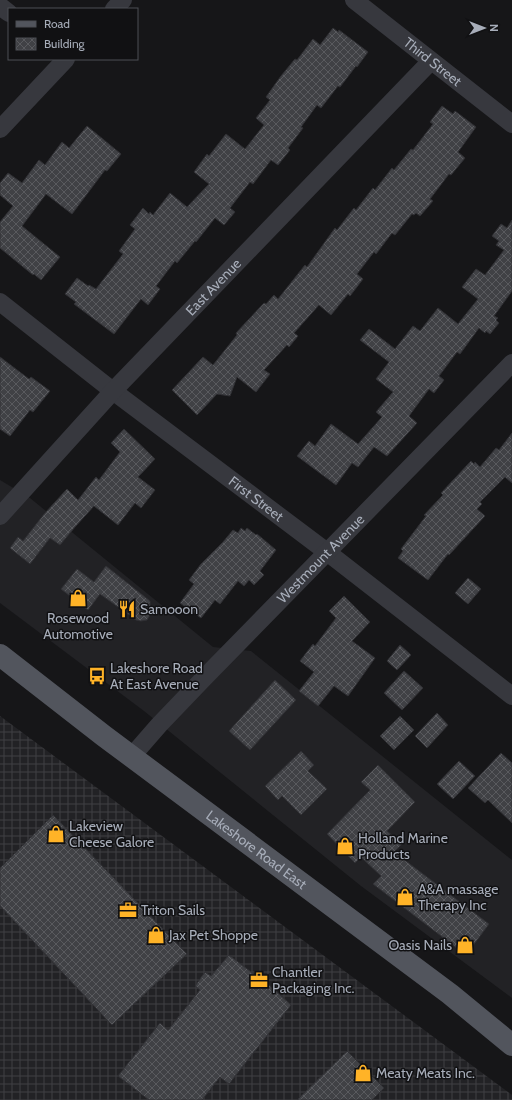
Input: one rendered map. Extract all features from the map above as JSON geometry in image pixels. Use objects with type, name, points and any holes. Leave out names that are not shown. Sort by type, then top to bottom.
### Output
[{"type":"main road","name":"Lakeshore Road East","points":[[0,655],[104,736],[450,994],[512,1045]]},
{"type":"street","points":[[115,8],[123,0]]},
{"type":"street","name":"Third Street","points":[[354,0],[512,124]]},
{"type":"street","points":[[0,6],[8,12]]},
{"type":"street","points":[[0,129],[65,60]]},
{"type":"street","name":"East Avenue","points":[[0,516],[113,391],[431,61]]},
{"type":"street","name":"First Street","points":[[0,302],[113,391],[327,552],[512,696]]},
{"type":"street","name":"Westmount Avenue","points":[[132,756],[159,725],[512,363]]},
{"type":"shaded area","points":[[0,480],[30,498],[213,647],[251,651],[512,860],[512,998],[361,886],[144,711],[0,603]]},
{"type":"shaded area","points":[[0,716],[512,1095],[512,1100],[0,1100]]},
{"type":"building","points":[[333,28],[338,32],[339,30],[368,52],[357,67],[356,66],[340,87],[338,86],[321,108],[317,105],[301,127],[303,128],[288,148],[290,150],[278,165],[271,160],[253,184],[250,182],[230,208],[235,212],[224,225],[215,218],[177,263],[175,261],[156,286],[160,289],[148,305],[141,299],[114,334],[74,304],[76,302],[65,294],[77,278],[88,286],[89,285],[96,289],[123,254],[119,251],[135,229],[130,225],[143,208],[149,214],[150,212],[153,215],[170,193],[187,207],[209,184],[194,172],[207,154],[209,156],[226,134],[245,149],[264,125],[256,118],[270,100],[266,97],[281,76],[295,59],[297,60],[313,39],[320,45]]},
{"type":"building","points":[[442,106],[453,114],[455,111],[476,127],[458,152],[465,158],[451,175],[449,174],[430,199],[433,201],[420,216],[416,213],[414,215],[412,214],[395,235],[392,233],[376,254],[374,252],[357,274],[363,279],[350,296],[348,294],[331,315],[319,305],[294,333],[298,336],[289,347],[287,345],[264,370],[270,374],[256,392],[237,377],[230,396],[217,394],[197,415],[172,390],[203,357],[213,365],[237,335],[236,333],[264,303],[266,304],[274,295],[278,299],[305,265],[307,267],[335,228],[337,230],[354,208],[356,210],[373,188],[375,190],[392,168],[394,170],[411,149],[413,150],[433,124],[430,122]]},
{"type":"building","points":[[87,126],[121,154],[107,171],[105,170],[72,214],[46,194],[22,226],[60,257],[41,280],[0,248],[0,222],[13,206],[0,195],[0,183],[8,173],[22,183],[39,160],[45,165],[62,142],[69,148]]},
{"type":"building","points":[[512,220],[512,291],[494,316],[498,318],[496,320],[499,323],[490,334],[486,331],[485,333],[479,328],[460,354],[457,352],[439,376],[444,380],[434,393],[429,389],[409,416],[417,423],[387,456],[374,447],[358,467],[352,463],[336,485],[297,456],[309,441],[315,446],[331,424],[358,444],[382,417],[376,412],[393,392],[376,379],[389,362],[360,340],[369,329],[395,349],[413,326],[420,331],[438,308],[458,324],[478,299],[462,287],[476,269],[485,275],[504,250],[496,245],[499,241],[492,236],[501,224],[507,228]]},
{"type":"building","points":[[0,357],[29,379],[31,377],[50,391],[33,412],[30,410],[10,436],[0,429]]},
{"type":"building","points":[[124,429],[155,459],[138,477],[155,490],[141,508],[135,503],[118,525],[94,506],[60,545],[50,538],[30,564],[10,548],[18,537],[23,541],[45,513],[67,489],[78,500],[96,477],[99,480],[120,452],[111,443]]},
{"type":"building","points":[[512,433],[512,483],[505,477],[480,502],[482,504],[477,509],[485,516],[449,555],[448,554],[428,580],[398,558],[403,551],[401,549],[426,516],[424,515],[443,495],[441,493],[471,461],[474,464],[475,462],[480,467],[496,448],[499,450]]},
{"type":"building","points":[[241,528],[245,531],[247,528],[256,535],[257,534],[276,550],[260,571],[264,575],[254,585],[249,580],[244,586],[238,581],[220,604],[215,600],[201,618],[180,603],[194,584],[189,580],[201,564],[233,530],[238,533]]},
{"type":"building","points":[[106,566],[150,601],[150,615],[147,620],[136,620],[100,594],[88,610],[61,589],[77,569],[94,582]]},
{"type":"building","points":[[468,578],[481,589],[468,604],[455,593]]},
{"type":"building","points":[[344,596],[370,622],[352,641],[375,658],[348,696],[334,686],[318,706],[299,691],[314,672],[300,661],[313,644],[315,646],[336,618],[329,611]]},
{"type":"building","points":[[400,645],[411,655],[397,670],[387,661]]},
{"type":"building","points":[[404,671],[423,688],[402,710],[384,693]]},
{"type":"building","points":[[275,680],[296,700],[250,750],[229,731]]},
{"type":"building","points":[[437,713],[448,725],[427,748],[415,736]]},
{"type":"building","points":[[400,716],[414,730],[394,750],[380,736]]},
{"type":"building","points":[[301,751],[314,765],[308,771],[327,789],[301,815],[282,796],[278,800],[265,786]]},
{"type":"building","points":[[501,753],[512,763],[512,823],[488,800],[485,803],[468,788]]},
{"type":"building","points":[[459,761],[475,776],[453,799],[437,784]]},
{"type":"building","points":[[378,765],[415,802],[387,831],[402,844],[394,852],[489,924],[466,955],[373,884],[381,876],[361,857],[355,863],[327,834],[370,790],[361,782]]},
{"type":"building","points":[[53,815],[187,954],[112,1025],[0,906],[0,868]]},
{"type":"building","points":[[229,955],[255,975],[256,973],[291,1005],[229,1084],[220,1077],[202,1100],[149,1100],[118,1076],[160,1023],[168,1030],[200,990],[195,986],[205,972],[211,976]]},
{"type":"building","points":[[347,1051],[384,1088],[372,1100],[297,1100]]},
{"type":"place","name":"Rosewood Automotive","points":[[78,598]]},
{"type":"place","name":"Samooon","points":[[127,609]]},
{"type":"place","name":"Lakeshore Road At East Avenue","points":[[97,676]]},
{"type":"place","name":"Lakeview Cheese Galore","points":[[56,834]]},
{"type":"place","name":"Holland Marine Products","points":[[345,846]]},
{"type":"place","name":"A&A massage Therapy Inc","points":[[405,897]]},
{"type":"place","name":"Triton Sails","points":[[128,910]]},
{"type":"place","name":"Jax Pet Shoppe","points":[[156,935]]},
{"type":"place","name":"Oasis Nails","points":[[465,945]]},
{"type":"place","name":"Chantler Packaging Inc.","points":[[259,980]]},
{"type":"place","name":"Meaty Meats Inc.","points":[[363,1073]]}]
